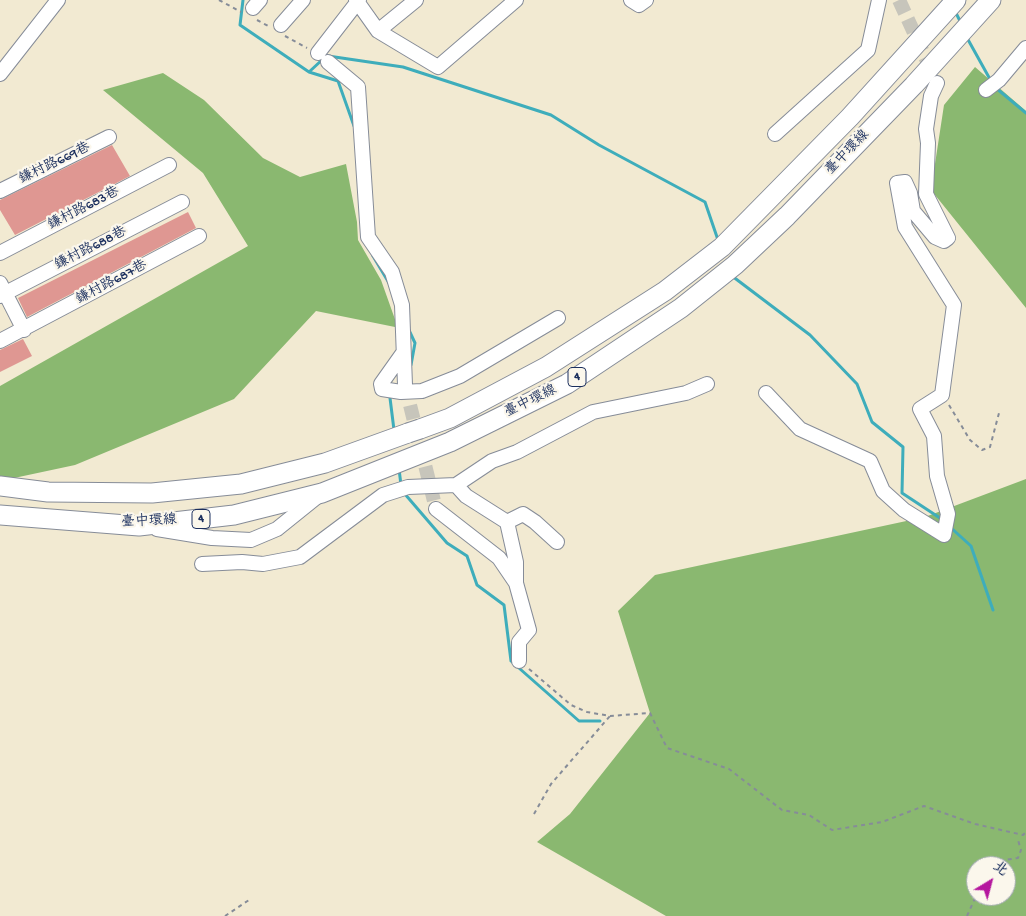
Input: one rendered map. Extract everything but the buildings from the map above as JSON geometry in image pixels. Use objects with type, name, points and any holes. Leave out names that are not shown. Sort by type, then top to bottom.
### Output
[{"type":"highway","name":"臺中環線","points":[[0,515],[139,526],[234,515],[322,493],[450,442],[567,384],[681,308],[728,271],[787,216],[991,0]]},
{"type":"highway","name":"臺中環線","points":[[0,486],[48,492],[152,494],[241,484],[325,463],[450,418],[546,367],[665,291],[719,249],[850,117],[952,5]]},
{"type":"street","points":[[0,74],[58,0]]},
{"type":"street","points":[[281,26],[303,0]]},
{"type":"street","points":[[405,385],[402,305],[392,272],[368,238],[358,87],[323,58],[357,0],[378,30],[438,67],[516,0]]},
{"type":"street","points":[[378,30],[416,0]]},
{"type":"street","points":[[631,0],[639,5],[646,0]]},
{"type":"street","points":[[776,134],[868,50],[879,0]]},
{"type":"street","points":[[986,90],[999,80],[1026,48]]},
{"type":"street","points":[[766,393],[800,429],[870,461],[883,491],[904,510],[944,535],[946,523],[937,476],[934,436],[920,409],[942,395],[954,305],[905,227],[897,183],[905,182],[910,193],[913,211],[935,237],[944,241],[948,238],[926,194],[928,143],[926,129],[931,96],[937,83]]},
{"type":"street","name":"鎌村路669巷","points":[[0,191],[109,137]]},
{"type":"street","name":"鎌村路683巷","points":[[0,253],[169,166]]},
{"type":"street","name":"鎌村路688巷","points":[[2,291],[182,202]]},
{"type":"street","name":"鎌村路687巷","points":[[0,341],[199,236]]},
{"type":"street","points":[[2,291],[24,330]]},
{"type":"street","points":[[403,353],[382,384],[382,388],[401,392],[422,391],[460,376],[558,318]]},
{"type":"street","points":[[202,564],[242,562],[263,564],[300,557],[383,495],[408,487],[456,485],[492,461],[517,452],[593,412],[686,393],[707,384]]},
{"type":"street","points":[[456,485],[466,496],[507,522],[516,562],[516,583],[529,630],[519,642],[519,661]]},
{"type":"street","points":[[139,526],[212,538],[251,540],[277,529],[322,493]]},
{"type":"street","points":[[436,509],[499,558],[516,583]]},
{"type":"street","points":[[507,522],[523,514],[557,542]]},
{"type":"path","points":[[219,0],[237,10]]},
{"type":"path","points":[[942,395],[970,440],[982,450],[990,447],[999,413]]},
{"type":"path","points":[[519,661],[571,705],[587,712],[610,716],[650,712],[667,748],[729,769],[782,810],[809,815],[832,830],[882,822],[924,806],[975,824],[1023,835],[1026,832]]},
{"type":"path","points":[[534,814],[551,784],[610,716]]},
{"type":"path","points":[[1016,858],[1018,858],[1021,850],[1018,840]]},
{"type":"path","points":[[225,916],[249,900]]},
{"type":"green space","points":[[975,67],[1026,111],[1026,308],[931,190],[944,105]]},
{"type":"green space","points":[[163,73],[204,100],[263,158],[300,177],[346,164],[357,222],[358,240],[381,280],[397,325],[395,327],[316,311],[234,399],[75,465],[0,481],[0,386],[248,246],[203,173],[103,90]]},
{"type":"green space","points":[[1026,479],[1026,916],[666,916],[537,842],[570,814],[650,713],[618,611],[655,575],[925,517]]},
{"type":"waterway","points":[[243,0],[240,25],[309,72],[338,81],[354,126]]},
{"type":"waterway","points":[[955,11],[961,23]]},
{"type":"waterway","points":[[966,36],[991,81]]},
{"type":"waterway","points":[[328,56],[403,67],[551,115],[599,145],[705,202],[718,240]]},
{"type":"waterway","points":[[309,72],[323,59]]},
{"type":"waterway","points":[[996,88],[1026,113]]},
{"type":"waterway","points":[[373,256],[389,283]]},
{"type":"waterway","points":[[732,276],[810,335],[857,384],[872,422],[903,447],[902,493],[943,520]]},
{"type":"waterway","points":[[408,328],[415,343],[411,365]]},
{"type":"waterway","points":[[392,395],[390,398],[394,430]]},
{"type":"waterway","points":[[399,469],[401,485]]},
{"type":"waterway","points":[[404,493],[447,543],[467,556],[477,585],[504,605],[511,661],[579,721],[600,721]]},
{"type":"waterway","points":[[949,526],[971,546],[993,610]]},
{"type":"tunnel","points":[[899,0],[933,74]]},
{"type":"tunnel","points":[[405,385],[436,509]]}]
